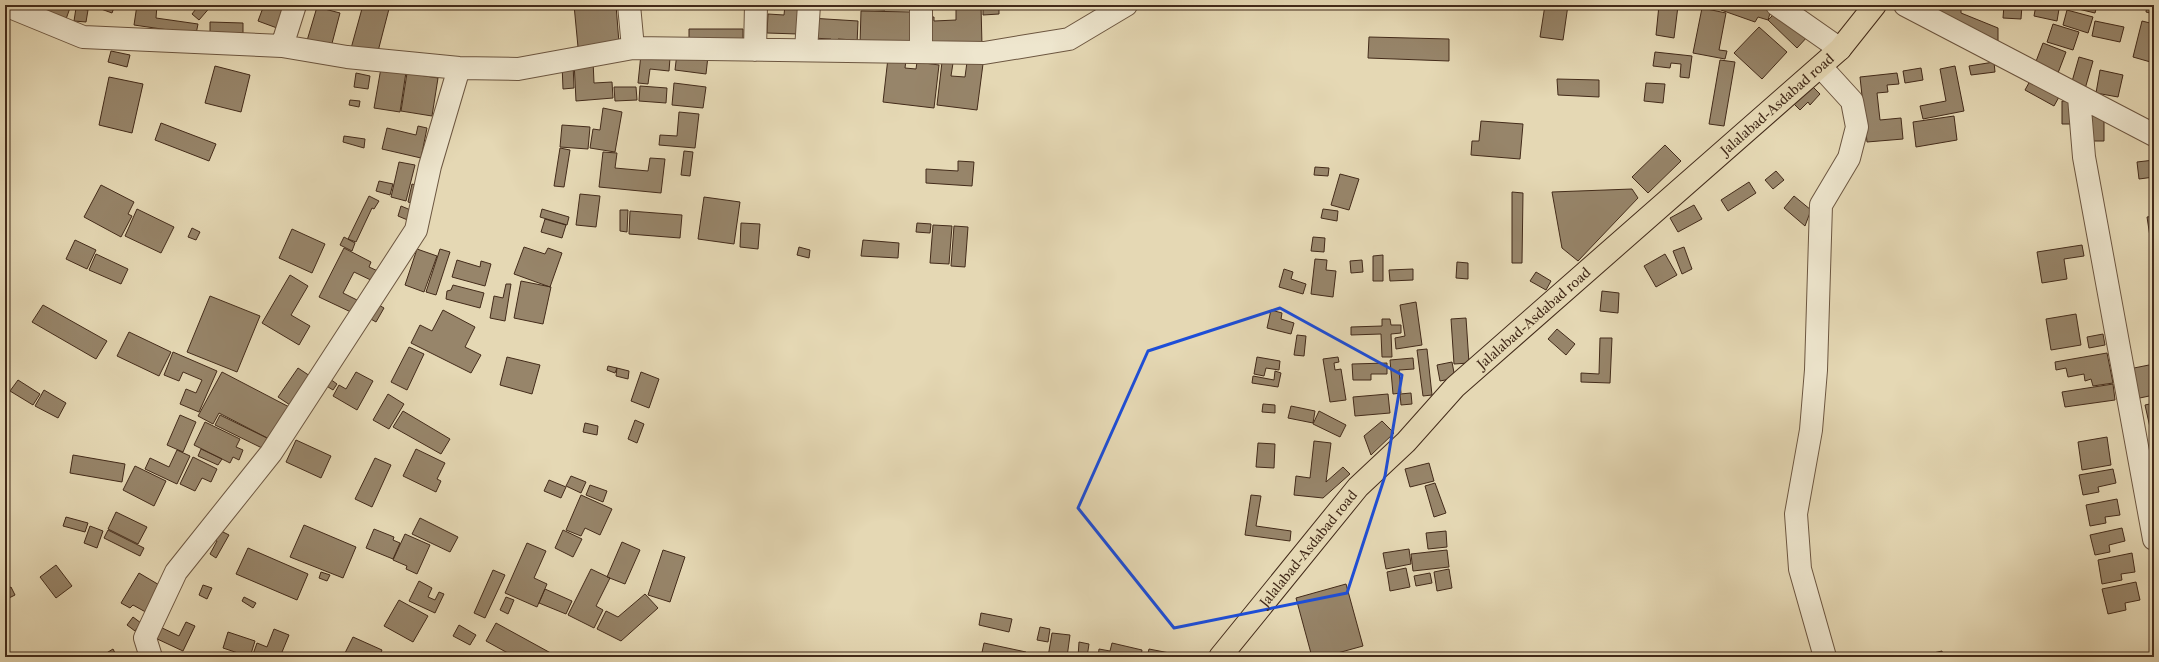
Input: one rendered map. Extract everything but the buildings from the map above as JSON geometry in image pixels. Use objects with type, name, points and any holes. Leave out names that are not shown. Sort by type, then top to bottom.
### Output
[{"type":"main road","name":"Jalalabad-Asdabad road","points":[[1220,657],[1358,487],[1406,442],[1455,387],[1821,67],[1840,49],[1875,5]]},
{"type":"street","points":[[5,5],[83,37],[282,46],[347,57],[459,68],[518,69],[633,48],[984,53],[1069,39],[1126,5]]},
{"type":"street","points":[[282,46],[296,5]]},
{"type":"street","points":[[629,5],[633,48]]},
{"type":"street","points":[[755,50],[756,5]]},
{"type":"street","points":[[806,50],[809,5]]},
{"type":"street","points":[[921,5],[921,52]]},
{"type":"street","points":[[1777,5],[1840,49]]},
{"type":"street","points":[[1905,5],[2019,64],[2078,97],[2154,135]]},
{"type":"street","points":[[1821,67],[1852,101],[1857,127],[1849,158],[1821,205],[1816,370],[1811,430],[1796,514],[1800,569],[1825,657]]},
{"type":"street","points":[[151,657],[145,638],[176,572],[271,453],[416,230],[430,166],[459,68]]},
{"type":"street","points":[[2078,97],[2084,158],[2154,539]]},
{"type":"highlighted area","points":[[1280,308],[1402,375],[1385,476],[1347,593],[1174,628],[1078,508],[1148,351]]}]
